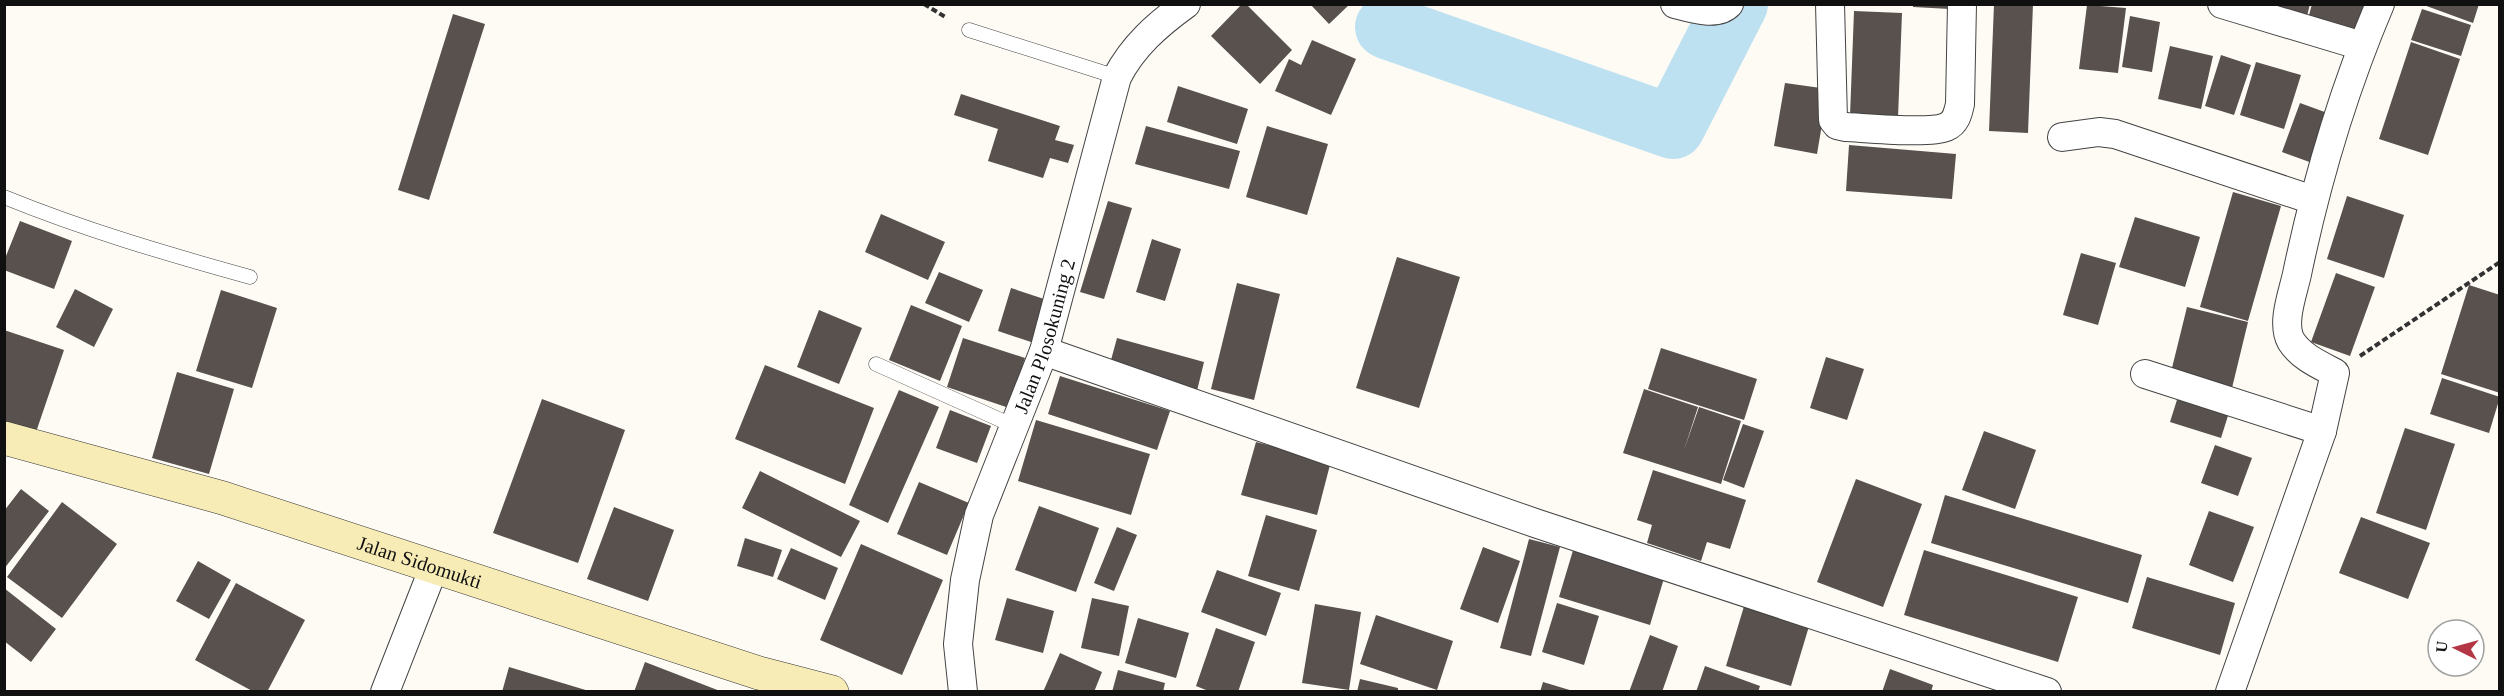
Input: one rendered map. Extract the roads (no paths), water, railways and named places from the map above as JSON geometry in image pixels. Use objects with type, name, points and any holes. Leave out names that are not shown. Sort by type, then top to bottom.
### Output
[{"type":"main road","name":"Jalan Sidomukti","points":[[4,438],[223,498],[759,673],[832,692]]},
{"type":"street","name":"Jalan Plosokuning 2","points":[[963,692],[958,644],[965,580],[980,515],[1044,351],[1117,77],[1124,64],[1147,35],[1186,4]]},
{"type":"street","points":[[1675,4],[1715,11],[1724,10],[1729,4]]},
{"type":"street","points":[[1830,4],[1833,120],[1837,125],[1846,127],[1929,130],[1947,127],[1957,118],[1960,104],[1962,4]]},
{"type":"street","points":[[2222,4],[2362,46]]},
{"type":"street","points":[[2230,692],[2322,431],[2335,374],[2306,357],[2291,340],[2288,318],[2316,193],[2362,46],[2380,4]]},
{"type":"street","points":[[2062,137],[2099,132],[2115,134],[2316,193]]},
{"type":"street","points":[[1044,351],[1535,523],[2047,692]]},
{"type":"street","points":[[2145,374],[2322,431]]},
{"type":"street","points":[[385,692],[434,567]]},
{"type":"lane","points":[[969,30],[1117,77]]},
{"type":"lane","points":[[4,197],[43,213],[147,248],[250,277]]},
{"type":"lane","points":[[876,364],[1014,426]]},
{"type":"waterway","points":[[1387,27],[1673,127],[1736,4]]}]
